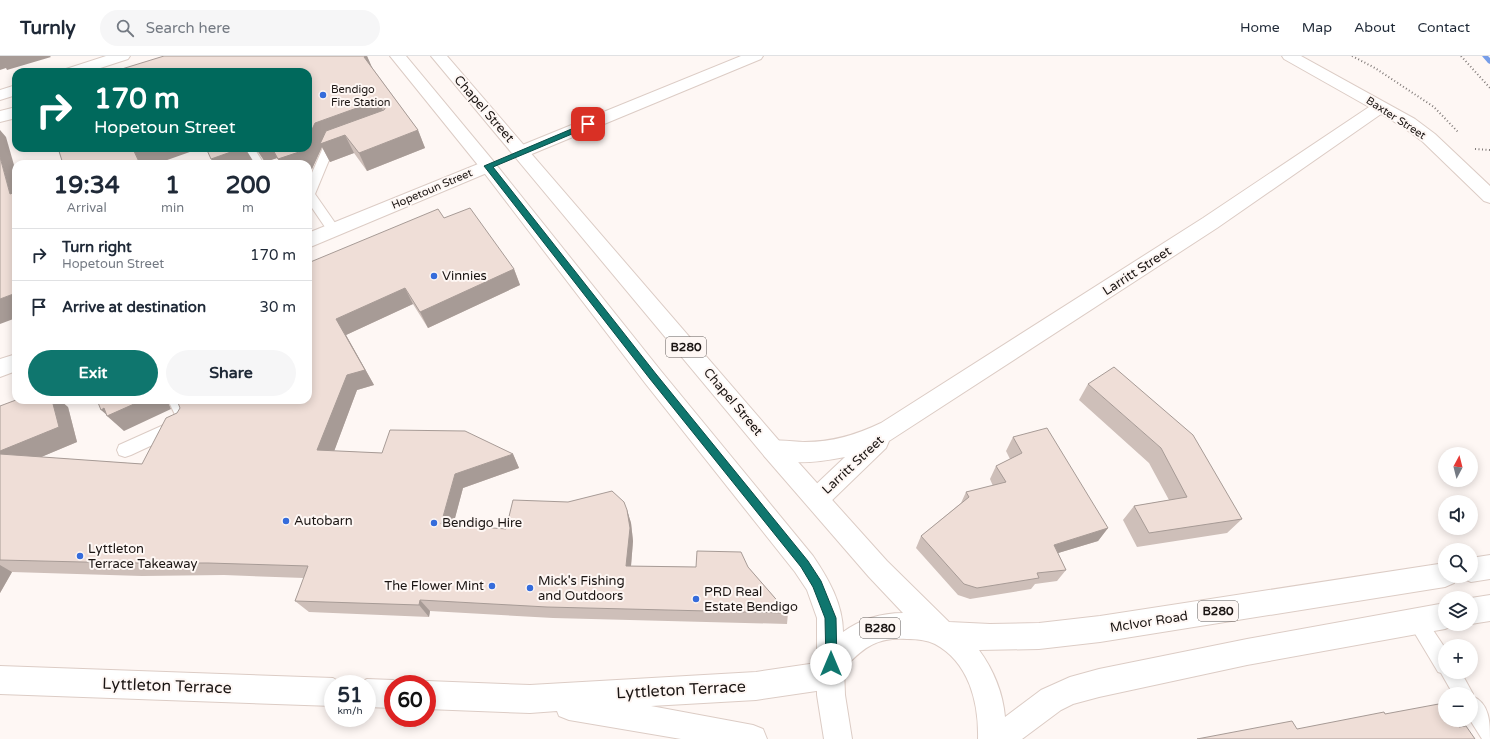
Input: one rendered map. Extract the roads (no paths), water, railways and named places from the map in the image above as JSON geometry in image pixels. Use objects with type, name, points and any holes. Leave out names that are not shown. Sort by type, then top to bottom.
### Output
[{"type":"main road","points":[[84,68],[122,56]]},
{"type":"main road","name":"Chapel Street","points":[[398,56],[505,159],[773,450],[878,569],[943,634]]},
{"type":"main road","name":"Chapel Street","points":[[439,56],[505,159],[653,376],[804,564],[817,584],[830,618],[831,670]]},
{"type":"main road","name":"Hopetoun Street","points":[[312,239],[755,56]]},
{"type":"main road","name":"Baxter Street","points":[[1290,56],[1409,124],[1427,137],[1490,197]]},
{"type":"main road","points":[[0,95],[12,91]]},
{"type":"main road","name":"Larritt Street","points":[[773,450],[810,452],[848,448],[874,438],[889,430],[1210,223],[1381,107]]},
{"type":"main road","points":[[0,117],[12,113]]},
{"type":"main road","points":[[0,368],[12,364]]},
{"type":"main road","name":"Larritt Street","points":[[817,499],[889,430]]},
{"type":"main road","points":[[1478,569],[1490,567]]},
{"type":"main road","name":"McIvor Road","points":[[943,634],[990,638],[1039,636],[1100,630],[1438,576]]},
{"type":"main road","points":[[1478,611],[1490,608]]},
{"type":"main road","points":[[999,739],[1051,700],[1092,685],[1247,652],[1438,617]]},
{"type":"main road","name":"B280","points":[[838,739],[832,711],[831,670],[841,652],[859,637],[868,632],[879,628],[903,626],[916,626],[943,634],[975,667],[983,681],[990,706],[992,739]]},
{"type":"main road","name":"Lyttleton Terrace","points":[[436,695],[530,699],[756,686],[831,670]]},
{"type":"main road","name":"Lyttleton Terrace","points":[[0,680],[324,692]]},
{"type":"main road","name":"Lyttleton Terrace","points":[[530,699],[753,739]]},
{"type":"lane","points":[[312,187],[329,146],[350,138]]},
{"type":"lane","points":[[312,198],[334,230]]},
{"type":"lane","points":[[126,450],[186,422],[178,404]]},
{"type":"lane","points":[[1417,621],[1438,654]]},
{"type":"lane","points":[[1478,716],[1490,734]]},
{"type":"waterway","points":[[1485,56],[1490,62]]},
{"type":"place","name":"Bendigo Fire Station","points":[[323,95]]},
{"type":"place","name":"Vinnies","points":[[434,276]]},
{"type":"place","name":"Autobarn","points":[[286,521]]},
{"type":"place","name":"Bendigo Hire","points":[[434,523]]},
{"type":"place","name":"Lyttleton Terrace Takeaway","points":[[80,556]]},
{"type":"place","name":"The Flower Mint","points":[[492,586]]},
{"type":"place","name":"Mick's Fishing and Outdoors","points":[[530,588]]},
{"type":"place","name":"PRD Real Estate Bendigo","points":[[696,599]]}]
